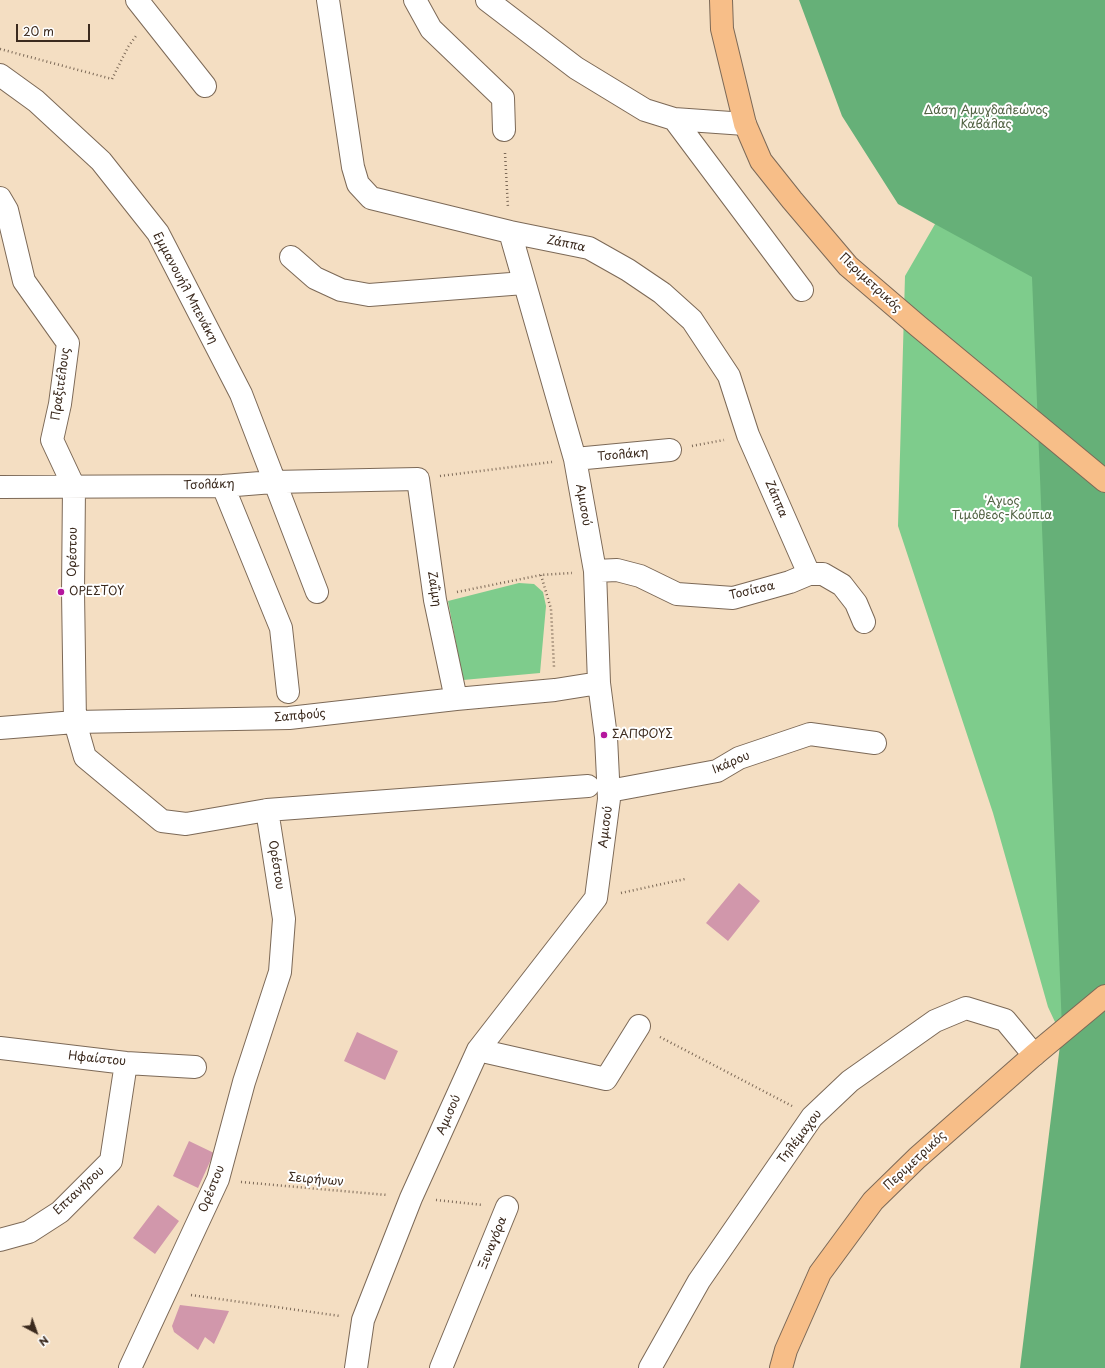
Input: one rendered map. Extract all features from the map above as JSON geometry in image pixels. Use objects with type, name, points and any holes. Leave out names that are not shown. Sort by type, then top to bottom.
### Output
[{"type":"main road","name":"Περιμετρικός","points":[[720,0],[722,29],[745,124],[761,161],[792,200],[848,266],[1105,481]]},
{"type":"main road","name":"Περιμετρικός","points":[[781,1368],[786,1350],[820,1273],[873,1201],[917,1158],[1034,1055],[1105,996]]},
{"type":"street","points":[[137,0],[205,86]]},
{"type":"street","name":"Ζάππα","points":[[328,0],[353,167],[358,184],[371,198],[510,232],[588,248],[628,270],[662,293],[692,320],[729,376],[748,435],[809,574]]},
{"type":"street","points":[[415,0],[432,29],[503,98],[504,130]]},
{"type":"street","points":[[487,0],[576,68],[645,110],[674,119],[745,124]]},
{"type":"street","name":"Εμμανουήλ Μπενάκη","points":[[0,75],[36,101],[101,161],[158,234],[241,394],[273,482],[317,592]]},
{"type":"street","points":[[674,119],[802,290]]},
{"type":"street","name":"Πραξιτέλους","points":[[0,198],[7,210],[24,281],[68,343],[60,404],[52,440],[74,487]]},
{"type":"street","name":"Αμισού","points":[[356,1368],[363,1320],[411,1198],[478,1050],[596,898],[609,791],[606,737],[599,683],[595,571],[576,459],[510,232]]},
{"type":"street","points":[[291,257],[315,278],[341,290],[369,295],[524,283]]},
{"type":"street","name":"Τσολάκη","points":[[576,459],[670,450]]},
{"type":"street","name":"Τσολάκη","points":[[0,487],[223,486],[273,482],[418,479]]},
{"type":"street","name":"Ζαΐμη","points":[[418,479],[435,600],[456,699]]},
{"type":"street","points":[[223,486],[281,628],[288,692]]},
{"type":"street","name":"Ορέστου","points":[[74,487],[73,592],[75,722],[85,757],[162,821],[186,824],[267,810],[284,919],[280,972],[244,1082],[218,1180],[130,1368]]},
{"type":"street","name":"Τοσίτσα","points":[[595,571],[617,570],[640,576],[677,594],[733,598],[790,582],[809,574]]},
{"type":"street","points":[[809,574],[823,574],[842,585],[856,603],[864,622]]},
{"type":"street","name":"Σαπφούς","points":[[0,728],[75,722],[289,718],[456,699],[555,690],[599,683]]},
{"type":"street","name":"Ικάρου","points":[[609,791],[717,771],[739,758],[810,734],[875,743]]},
{"type":"street","points":[[267,810],[588,786]]},
{"type":"street","name":"Τηλέμαχου","points":[[650,1368],[699,1280],[812,1117],[857,1077],[935,1021],[966,1008],[1005,1020],[1034,1055]]},
{"type":"street","points":[[478,1050],[606,1079],[639,1026]]},
{"type":"street","name":"Ηφαίστου","points":[[0,1048],[126,1063],[195,1067]]},
{"type":"street","name":"Επτανήσου","points":[[0,1240],[29,1232],[60,1212],[111,1161],[126,1063]]},
{"type":"street","name":"Ξεναγόρα","points":[[441,1368],[507,1207]]},
{"type":"path","points":[[0,49],[112,79],[128,47]]},
{"type":"path","points":[[504,130],[510,232]]},
{"type":"path","points":[[670,450],[748,435]]},
{"type":"path","points":[[418,479],[576,459]]},
{"type":"path","points":[[454,593],[541,575],[595,571]]},
{"type":"path","points":[[541,575],[551,609],[555,690]]},
{"type":"path","points":[[596,898],[685,879]]},
{"type":"path","points":[[639,1026],[812,1117]]},
{"type":"path","name":"Σειρήνων","points":[[218,1180],[411,1198]]},
{"type":"path","name":"Ξεναγόρα","points":[[411,1198],[507,1207]]},
{"type":"path","points":[[165,1291],[363,1320]]},
{"type":"green space","name":"Δάση Αμυγδαλεώνος Καβάλας","points":[[799,0],[1105,0],[1105,1368],[1020,1368],[1062,1029],[1032,277],[898,204],[842,116]]},
{"type":"green space","name":"'Αγιος Τιμόθεος-Κούπια","points":[[1038,46],[1105,1129],[1048,1007],[993,813],[898,526],[905,276]]},
{"type":"green space","points":[[519,583],[534,584],[543,592],[546,606],[540,673],[463,680],[448,601]]},
{"type":"building","points":[[739,883],[760,901],[728,941],[706,923]]},
{"type":"building","points":[[357,1032],[398,1051],[385,1080],[344,1061]]},
{"type":"building","points":[[189,1141],[214,1153],[198,1188],[173,1176]]},
{"type":"building","points":[[158,1205],[179,1221],[155,1254],[133,1238]]},
{"type":"building","points":[[180,1305],[229,1311],[214,1344],[205,1337],[198,1350],[174,1332],[172,1326]]},
{"type":"place","name":"ΟΡΕΣΤΟΥ","points":[[61,592]]},
{"type":"place","name":"ΣΑΠΦΟΥΣ","points":[[604,735]]}]
